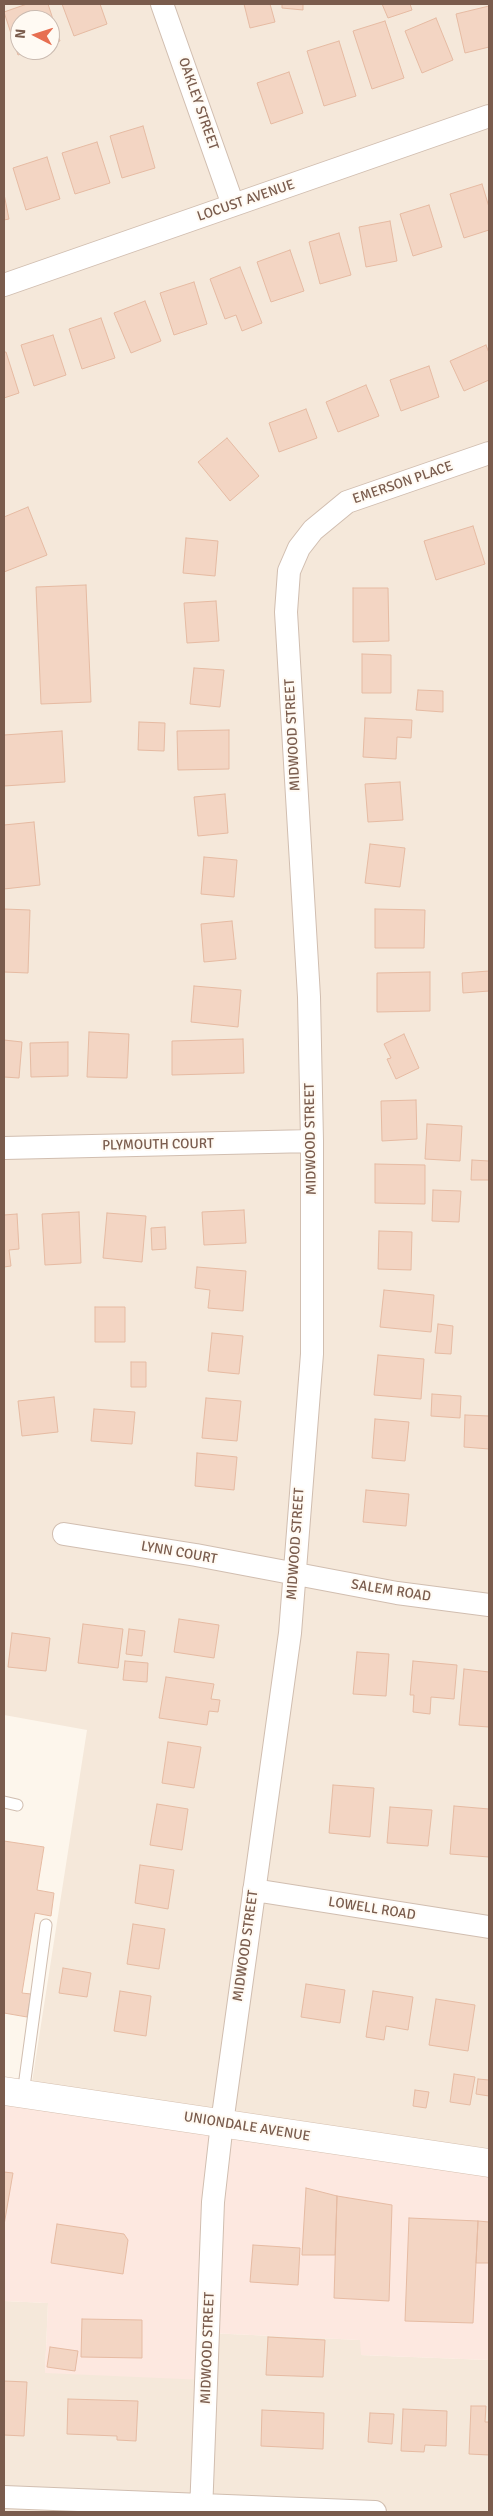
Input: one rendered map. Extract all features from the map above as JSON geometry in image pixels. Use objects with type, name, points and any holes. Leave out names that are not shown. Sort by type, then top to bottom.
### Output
[{"type":"main road","name":"UNIONDALE AVENUE","points":[[14,2092],[489,2163]]},
{"type":"street","name":"OAKLEY STREET","points":[[162,4],[233,205]]},
{"type":"street","name":"LOCUST AVENUE","points":[[4,285],[489,116]]},
{"type":"street","name":"EMERSON PLACE","points":[[290,571],[299,548],[313,530],[347,502],[489,453]]},
{"type":"street","name":"MIDWOOD STREET","points":[[202,2509],[213,2202],[222,2123],[290,1633],[312,1354],[312,1141],[309,997],[286,612],[290,571]]},
{"type":"street","name":"PLYMOUTH COURT","points":[[4,1148],[312,1141]]},
{"type":"street","name":"LYNN COURT","points":[[64,1534],[196,1555],[294,1574]]},
{"type":"street","name":"SALEM ROAD","points":[[294,1574],[397,1593],[489,1605]]},
{"type":"street","name":"LOWELL ROAD","points":[[254,1890],[489,1928]]},
{"type":"street","points":[[4,2496],[202,2509],[374,2512]]},
{"type":"lane","points":[[4,1802],[17,1805]]},
{"type":"lane","points":[[14,2092],[46,1925]]},
{"type":"shaded area","points":[[4,4],[489,4],[489,2163],[30,2095],[87,1730],[4,1715]]},
{"type":"shaded area","points":[[4,2091],[489,2163],[489,2360],[361,2355],[360,2340],[209,2333],[206,2380],[45,2373],[48,2303],[4,2301]]},
{"type":"shaded area","points":[[4,2301],[48,2303],[45,2373],[208,2333],[361,2340],[361,2355],[489,2360],[489,2512],[4,2512]]},
{"type":"building","points":[[27,4],[48,4],[50,10],[10,10],[10,30],[4,12]]},
{"type":"building","points":[[62,4],[100,4],[107,24],[74,36]]},
{"type":"building","points":[[244,4],[270,4],[275,22],[250,28]]},
{"type":"building","points":[[282,4],[303,4],[303,10],[282,8]]},
{"type":"building","points":[[382,4],[410,4],[412,10],[388,18]]},
{"type":"building","points":[[489,6],[489,47],[465,53],[456,14]]},
{"type":"building","points":[[436,18],[453,60],[422,73],[405,31]]},
{"type":"building","points":[[385,21],[404,78],[372,89],[353,31]]},
{"type":"building","points":[[339,41],[356,96],[324,106],[307,51]]},
{"type":"building","points":[[289,72],[303,113],[271,124],[257,83]]},
{"type":"building","points":[[143,126],[155,168],[122,178],[110,136]]},
{"type":"building","points":[[97,142],[110,183],[75,194],[62,153]]},
{"type":"building","points":[[47,157],[60,199],[26,210],[13,168]]},
{"type":"building","points":[[482,184],[489,207],[489,230],[464,238],[450,194]]},
{"type":"building","points":[[4,194],[9,219],[4,220]]},
{"type":"building","points":[[429,205],[442,247],[413,256],[400,214]]},
{"type":"building","points":[[390,221],[397,261],[366,267],[359,227]]},
{"type":"building","points":[[339,233],[351,275],[320,284],[309,242]]},
{"type":"building","points":[[290,250],[304,291],[271,302],[257,262]]},
{"type":"building","points":[[240,267],[262,323],[242,331],[236,315],[225,319],[210,279]]},
{"type":"building","points":[[194,282],[207,324],[174,335],[160,293]]},
{"type":"building","points":[[145,301],[161,341],[131,353],[114,313]]},
{"type":"building","points":[[101,318],[115,358],[82,369],[69,329]]},
{"type":"building","points":[[53,335],[66,375],[34,386],[21,345]]},
{"type":"building","points":[[486,345],[489,353],[489,380],[464,391],[450,361]]},
{"type":"building","points":[[4,352],[6,352],[19,393],[4,398]]},
{"type":"building","points":[[429,366],[439,397],[401,411],[390,380]]},
{"type":"building","points":[[366,385],[379,416],[338,432],[326,402]]},
{"type":"building","points":[[306,409],[317,438],[279,452],[269,423]]},
{"type":"building","points":[[227,438],[259,476],[230,501],[198,462]]},
{"type":"building","points":[[28,507],[47,555],[4,572],[4,517]]},
{"type":"building","points":[[473,526],[485,564],[436,580],[424,541]]},
{"type":"building","points":[[186,538],[218,541],[215,576],[183,573]]},
{"type":"building","points":[[86,585],[91,702],[41,704],[36,587]]},
{"type":"building","points":[[353,588],[388,588],[389,641],[353,642]]},
{"type":"building","points":[[216,601],[219,641],[187,643],[184,603]]},
{"type":"building","points":[[362,654],[391,655],[391,693],[362,693]]},
{"type":"building","points":[[194,668],[224,670],[220,707],[190,704]]},
{"type":"building","points":[[418,690],[443,691],[443,712],[416,710]]},
{"type":"building","points":[[365,718],[412,720],[411,738],[397,737],[396,759],[363,757]]},
{"type":"building","points":[[139,722],[165,723],[164,751],[138,750]]},
{"type":"building","points":[[229,730],[229,769],[178,770],[177,731]]},
{"type":"building","points":[[62,731],[65,782],[4,786],[4,735]]},
{"type":"building","points":[[400,782],[403,820],[368,822],[365,784]]},
{"type":"building","points":[[225,794],[228,833],[198,836],[194,797]]},
{"type":"building","points":[[34,822],[40,885],[4,889],[4,825]]},
{"type":"building","points":[[370,844],[405,848],[400,887],[365,883]]},
{"type":"building","points":[[204,857],[237,860],[234,897],[201,894]]},
{"type":"building","points":[[4,909],[30,910],[28,973],[4,972]]},
{"type":"building","points":[[375,909],[425,910],[424,948],[375,948]]},
{"type":"building","points":[[232,921],[236,959],[204,962],[201,924]]},
{"type":"building","points":[[489,971],[489,991],[463,993],[462,973]]},
{"type":"building","points":[[430,972],[430,1011],[377,1012],[377,973]]},
{"type":"building","points":[[194,986],[241,990],[238,1027],[191,1022]]},
{"type":"building","points":[[89,1032],[129,1034],[127,1078],[87,1077]]},
{"type":"building","points":[[404,1034],[419,1068],[396,1079],[387,1059],[391,1058],[384,1044]]},
{"type":"building","points":[[243,1039],[244,1073],[172,1075],[172,1041]]},
{"type":"building","points":[[4,1040],[22,1042],[19,1078],[4,1077]]},
{"type":"building","points":[[68,1042],[68,1076],[31,1077],[30,1043]]},
{"type":"building","points":[[416,1100],[417,1139],[382,1141],[381,1101]]},
{"type":"building","points":[[427,1124],[462,1126],[460,1161],[425,1159]]},
{"type":"building","points":[[472,1160],[489,1161],[489,1180],[471,1180]]},
{"type":"building","points":[[375,1164],[425,1165],[425,1204],[375,1203]]},
{"type":"building","points":[[433,1190],[461,1191],[459,1222],[432,1221]]},
{"type":"building","points":[[244,1210],[246,1243],[204,1245],[202,1212]]},
{"type":"building","points":[[79,1212],[81,1263],[45,1265],[42,1214]]},
{"type":"building","points":[[107,1213],[146,1216],[142,1262],[103,1258]]},
{"type":"building","points":[[17,1214],[19,1249],[9,1250],[11,1266],[4,1267],[4,1215]]},
{"type":"building","points":[[165,1227],[166,1249],[152,1250],[151,1228]]},
{"type":"building","points":[[379,1231],[412,1232],[411,1270],[378,1269]]},
{"type":"building","points":[[197,1267],[246,1271],[243,1311],[208,1308],[210,1290],[195,1288]]},
{"type":"building","points":[[384,1290],[434,1295],[431,1332],[380,1327]]},
{"type":"building","points":[[95,1307],[125,1307],[125,1342],[95,1342]]},
{"type":"building","points":[[438,1324],[453,1326],[451,1354],[435,1353]]},
{"type":"building","points":[[212,1333],[243,1336],[239,1374],[208,1371]]},
{"type":"building","points":[[378,1355],[424,1359],[421,1399],[374,1395]]},
{"type":"building","points":[[131,1362],[146,1362],[146,1387],[131,1387]]},
{"type":"building","points":[[432,1394],[461,1396],[460,1418],[431,1416]]},
{"type":"building","points":[[54,1397],[58,1432],[22,1436],[18,1401]]},
{"type":"building","points":[[206,1398],[241,1401],[237,1441],[202,1438]]},
{"type":"building","points":[[94,1409],[135,1412],[132,1444],[91,1441]]},
{"type":"building","points":[[465,1415],[489,1416],[489,1449],[464,1447]]},
{"type":"building","points":[[375,1419],[409,1422],[405,1461],[372,1458]]},
{"type":"building","points":[[197,1453],[237,1457],[234,1490],[195,1486]]},
{"type":"building","points":[[366,1490],[409,1494],[406,1526],[363,1522]]},
{"type":"building","points":[[179,1619],[219,1625],[214,1658],[174,1652]]},
{"type":"building","points":[[83,1624],[123,1629],[118,1668],[78,1663]]},
{"type":"building","points":[[129,1629],[145,1631],[142,1656],[126,1654]]},
{"type":"building","points":[[12,1633],[50,1638],[46,1671],[8,1667]]},
{"type":"building","points":[[357,1652],[389,1654],[386,1696],[353,1694]]},
{"type":"building","points":[[125,1661],[148,1663],[147,1682],[123,1680]]},
{"type":"building","points":[[413,1661],[457,1665],[454,1699],[431,1697],[430,1714],[413,1712],[414,1695],[410,1695]]},
{"type":"building","points":[[464,1669],[489,1672],[489,1727],[459,1725]]},
{"type":"building","points":[[166,1677],[214,1684],[211,1699],[220,1700],[218,1712],[209,1711],[207,1725],[159,1718]]},
{"type":"building","points":[[168,1742],[201,1747],[194,1788],[162,1783]]},
{"type":"building","points":[[333,1785],[374,1788],[370,1837],[329,1833]]},
{"type":"building","points":[[157,1804],[188,1809],[182,1850],[150,1845]]},
{"type":"building","points":[[454,1806],[489,1809],[489,1857],[450,1854]]},
{"type":"building","points":[[390,1807],[432,1810],[428,1846],[387,1843]]},
{"type":"building","points":[[4,1841],[44,1847],[37,1890],[54,1893],[51,1916],[35,1913],[22,1993],[31,1994],[27,2017],[4,2013]]},
{"type":"building","points":[[140,1865],[174,1870],[168,1909],[135,1903]]},
{"type":"building","points":[[133,1924],[165,1929],[159,1969],[127,1964]]},
{"type":"building","points":[[63,1968],[91,1973],[87,1997],[59,1993]]},
{"type":"building","points":[[306,1984],[345,1990],[340,2023],[301,2017]]},
{"type":"building","points":[[120,1991],[151,1996],[146,2036],[114,2031]]},
{"type":"building","points":[[373,1991],[413,1997],[408,2030],[386,2026],[384,2040],[366,2037]]},
{"type":"building","points":[[436,1999],[475,2005],[468,2051],[429,2045]]},
{"type":"building","points":[[454,2074],[475,2077],[470,2105],[450,2102]]},
{"type":"building","points":[[478,2079],[489,2080],[489,2096],[476,2094]]},
{"type":"building","points":[[415,2090],[429,2092],[426,2108],[413,2106]]},
{"type":"building","points":[[4,2172],[13,2173],[4,2225]]},
{"type":"building","points":[[306,2188],[337,2196],[335,2255],[302,2255]]},
{"type":"building","points":[[337,2196],[392,2205],[389,2301],[334,2298]]},
{"type":"building","points":[[409,2218],[478,2221],[473,2323],[405,2321]]},
{"type":"building","points":[[478,2221],[489,2222],[489,2263],[476,2263]]},
{"type":"building","points":[[57,2224],[124,2234],[128,2240],[123,2274],[51,2263]]},
{"type":"building","points":[[253,2245],[300,2248],[298,2285],[250,2282]]},
{"type":"building","points":[[82,2319],[142,2320],[142,2358],[81,2357]]},
{"type":"building","points":[[268,2337],[325,2340],[323,2377],[266,2375]]},
{"type":"building","points":[[50,2347],[78,2351],[75,2371],[47,2367]]},
{"type":"building","points":[[4,2381],[27,2382],[24,2436],[4,2435]]},
{"type":"building","points":[[68,2399],[138,2401],[136,2441],[117,2440],[117,2436],[67,2434]]},
{"type":"building","points":[[471,2406],[486,2406],[485,2422],[489,2422],[489,2455],[469,2454]]},
{"type":"building","points":[[403,2409],[447,2411],[446,2446],[425,2445],[424,2452],[401,2451]]},
{"type":"building","points":[[262,2410],[324,2413],[323,2449],[261,2446]]},
{"type":"building","points":[[370,2413],[394,2414],[392,2444],[368,2442]]}]
